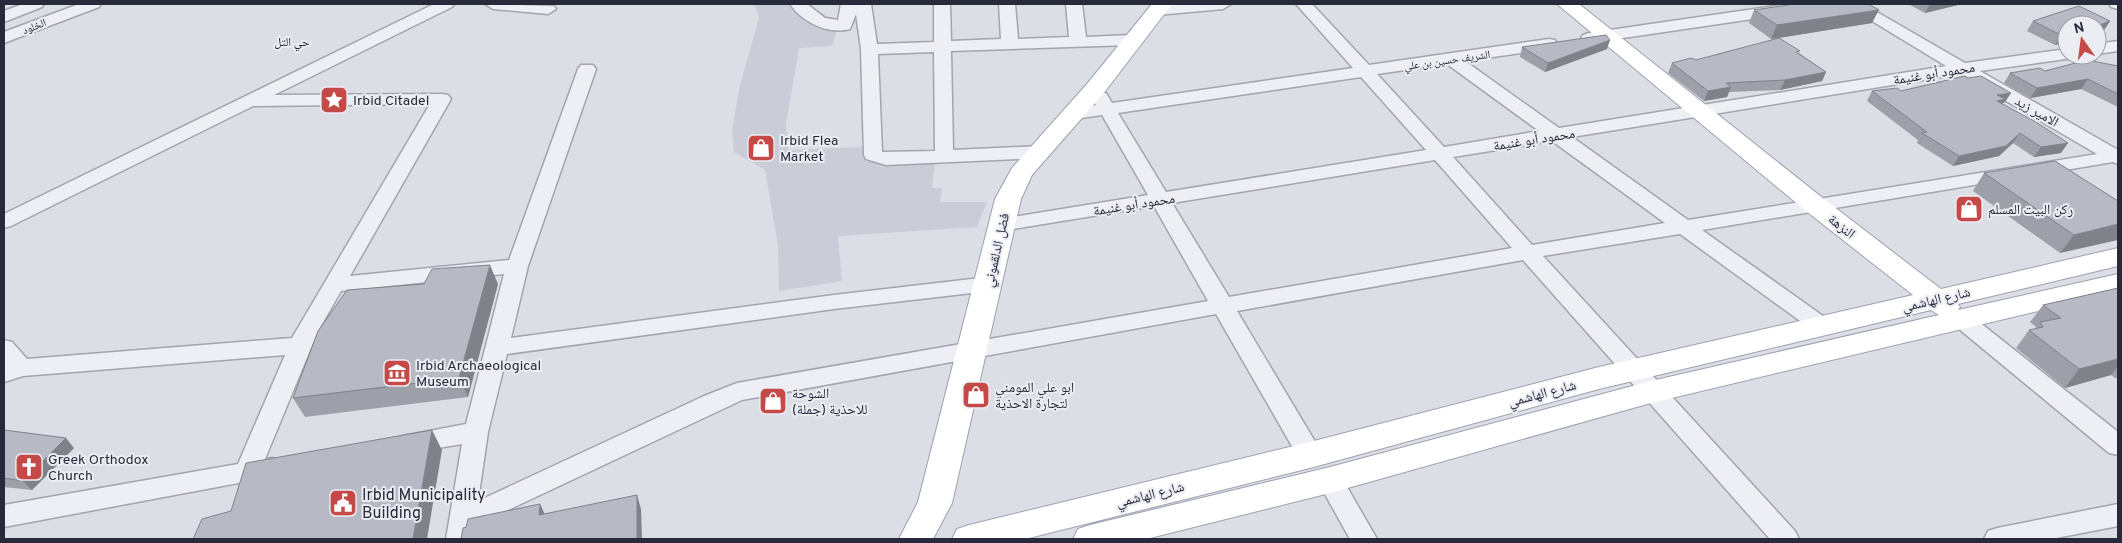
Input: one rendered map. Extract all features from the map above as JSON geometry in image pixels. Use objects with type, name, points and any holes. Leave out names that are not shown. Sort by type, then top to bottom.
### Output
[{"type":"main road","name":"النزهة","points":[[1567,4],[1814,205],[1961,319]]},
{"type":"main road","name":"فضل الدلقموني","points":[[916,539],[935,504],[989,284],[1001,225],[1014,186],[1021,173],[1074,114],[1101,99],[1131,40],[1160,7]]},
{"type":"main road","name":"شارع الهاشمي","points":[[969,539],[1310,455],[1631,370],[2118,257]]},
{"type":"main road","name":"شارع الهاشمي","points":[[1090,539],[1330,480],[1652,392],[2118,283]]},
{"type":"street","points":[[4,17],[36,4]]},
{"type":"street","name":"الخلود","points":[[4,38],[93,4]]},
{"type":"street","points":[[4,222],[446,4]]},
{"type":"street","points":[[494,4],[548,8]]},
{"type":"street","points":[[798,4],[820,22],[844,26],[849,12],[849,4]]},
{"type":"street","points":[[864,4],[869,49],[873,156],[886,159],[1041,152]]},
{"type":"street","points":[[942,4],[944,157]]},
{"type":"street","points":[[1007,4],[1010,44]]},
{"type":"street","points":[[1074,4],[1078,41]]},
{"type":"street","points":[[1160,7],[1223,4]]},
{"type":"street","points":[[1304,4],[1441,153],[1631,370],[1786,539]]},
{"type":"street","name":"الشريف حسين بن علي","points":[[1101,99],[1452,60],[1820,4]]},
{"type":"street","name":"الامير زيد","points":[[1852,4],[2117,157]]},
{"type":"street","points":[[869,49],[943,48],[1131,40]]},
{"type":"street","name":"محمود أبو غنيمة","points":[[1001,225],[1963,68],[2057,55]]},
{"type":"street","points":[[1452,60],[1822,326]]},
{"type":"street","points":[[461,529],[476,432],[495,348],[518,266],[587,69]]},
{"type":"street","points":[[247,472],[303,339],[442,99],[250,101]]},
{"type":"street","points":[[1101,99],[1310,455]]},
{"type":"street","points":[[461,529],[737,392],[1528,252],[2117,157]]},
{"type":"street","points":[[333,285],[518,266]]},
{"type":"street","points":[[4,348],[12,371],[303,339],[346,300],[384,280]]},
{"type":"street","points":[[495,348],[989,284]]},
{"type":"street","name":"النزهة","points":[[1961,319],[2118,446]]},
{"type":"street","points":[[387,448],[476,432]]},
{"type":"street","points":[[4,516],[292,464]]},
{"type":"street","points":[[1330,480],[1364,539]]},
{"type":"street","points":[[1997,539],[2118,515]]},
{"type":"shaded area","name":"Irbid Flea Market","points":[[754,4],[801,4],[827,17],[825,29],[837,30],[832,46],[799,48],[786,124],[788,150],[865,147],[866,162],[935,162],[932,188],[942,188],[940,202],[987,202],[977,227],[838,236],[842,281],[779,291],[778,246],[765,170],[734,152],[732,130],[740,85],[759,18]]},
{"type":"building","points":[[1794,4],[1868,4],[1879,10],[1777,25],[1754,10]]},
{"type":"building","points":[[2079,6],[2098,15],[2057,15],[2057,33],[2033,21]]},
{"type":"building","points":[[1606,35],[1610,40],[1548,63],[1522,47]]},
{"type":"building","points":[[1779,38],[1800,51],[1796,52],[1826,72],[1785,80],[1726,83],[1731,87],[1708,91],[1672,63],[1691,58],[1696,60]]},
{"type":"building","points":[[2107,64],[2118,66],[2118,94],[2088,79],[2037,88],[2010,73],[2040,68],[2045,71],[2068,65]]},
{"type":"building","points":[[1965,76],[1968,78],[1981,76],[2011,93],[1997,95],[2005,99],[1997,101],[2036,122],[2068,143],[2041,147],[2020,133],[2006,146],[1959,156],[1922,133],[1927,132],[1872,91],[1897,88],[1901,91]]},
{"type":"building","points":[[2055,161],[2118,201],[2118,224],[2074,235],[1984,173]]},
{"type":"building","name":"Irbid Archaeological Museum","points":[[490,265],[459,378],[293,398],[318,331],[347,290],[424,284],[432,269]]},
{"type":"building","points":[[2118,288],[2118,359],[2079,369],[2029,330],[2043,327],[2040,322],[2061,318],[2043,305]]},
{"type":"building","name":"Greek Orthodox Church","points":[[4,430],[66,438],[23,481],[4,478]]},
{"type":"building","name":"Irbid Municipality Building","points":[[432,430],[413,539],[193,539],[202,519],[231,511],[246,463]]},
{"type":"building","points":[[637,495],[637,539],[461,539],[463,528],[466,527],[468,519],[540,504],[539,515]]},
{"type":"place","name":"Irbid Citadel","points":[[334,100]]},
{"type":"place","name":"Irbid Flea Market","points":[[761,148]]},
{"type":"place","name":"ركن البيت المسلم","points":[[1969,209]]},
{"type":"place","name":"Irbid Archaeological Museum","points":[[397,373]]},
{"type":"place","name":"ابو علي المومني لتجارة الاحذية","points":[[976,395]]},
{"type":"place","name":"الشوحة للاحذية (جملة)","points":[[773,401]]},
{"type":"place","name":"Greek Orthodox Church","points":[[29,467]]},
{"type":"place","name":"Irbid Municipality Building","points":[[343,503]]},
{"type":"district","name":"حي التل","points":[[292,42]]}]
